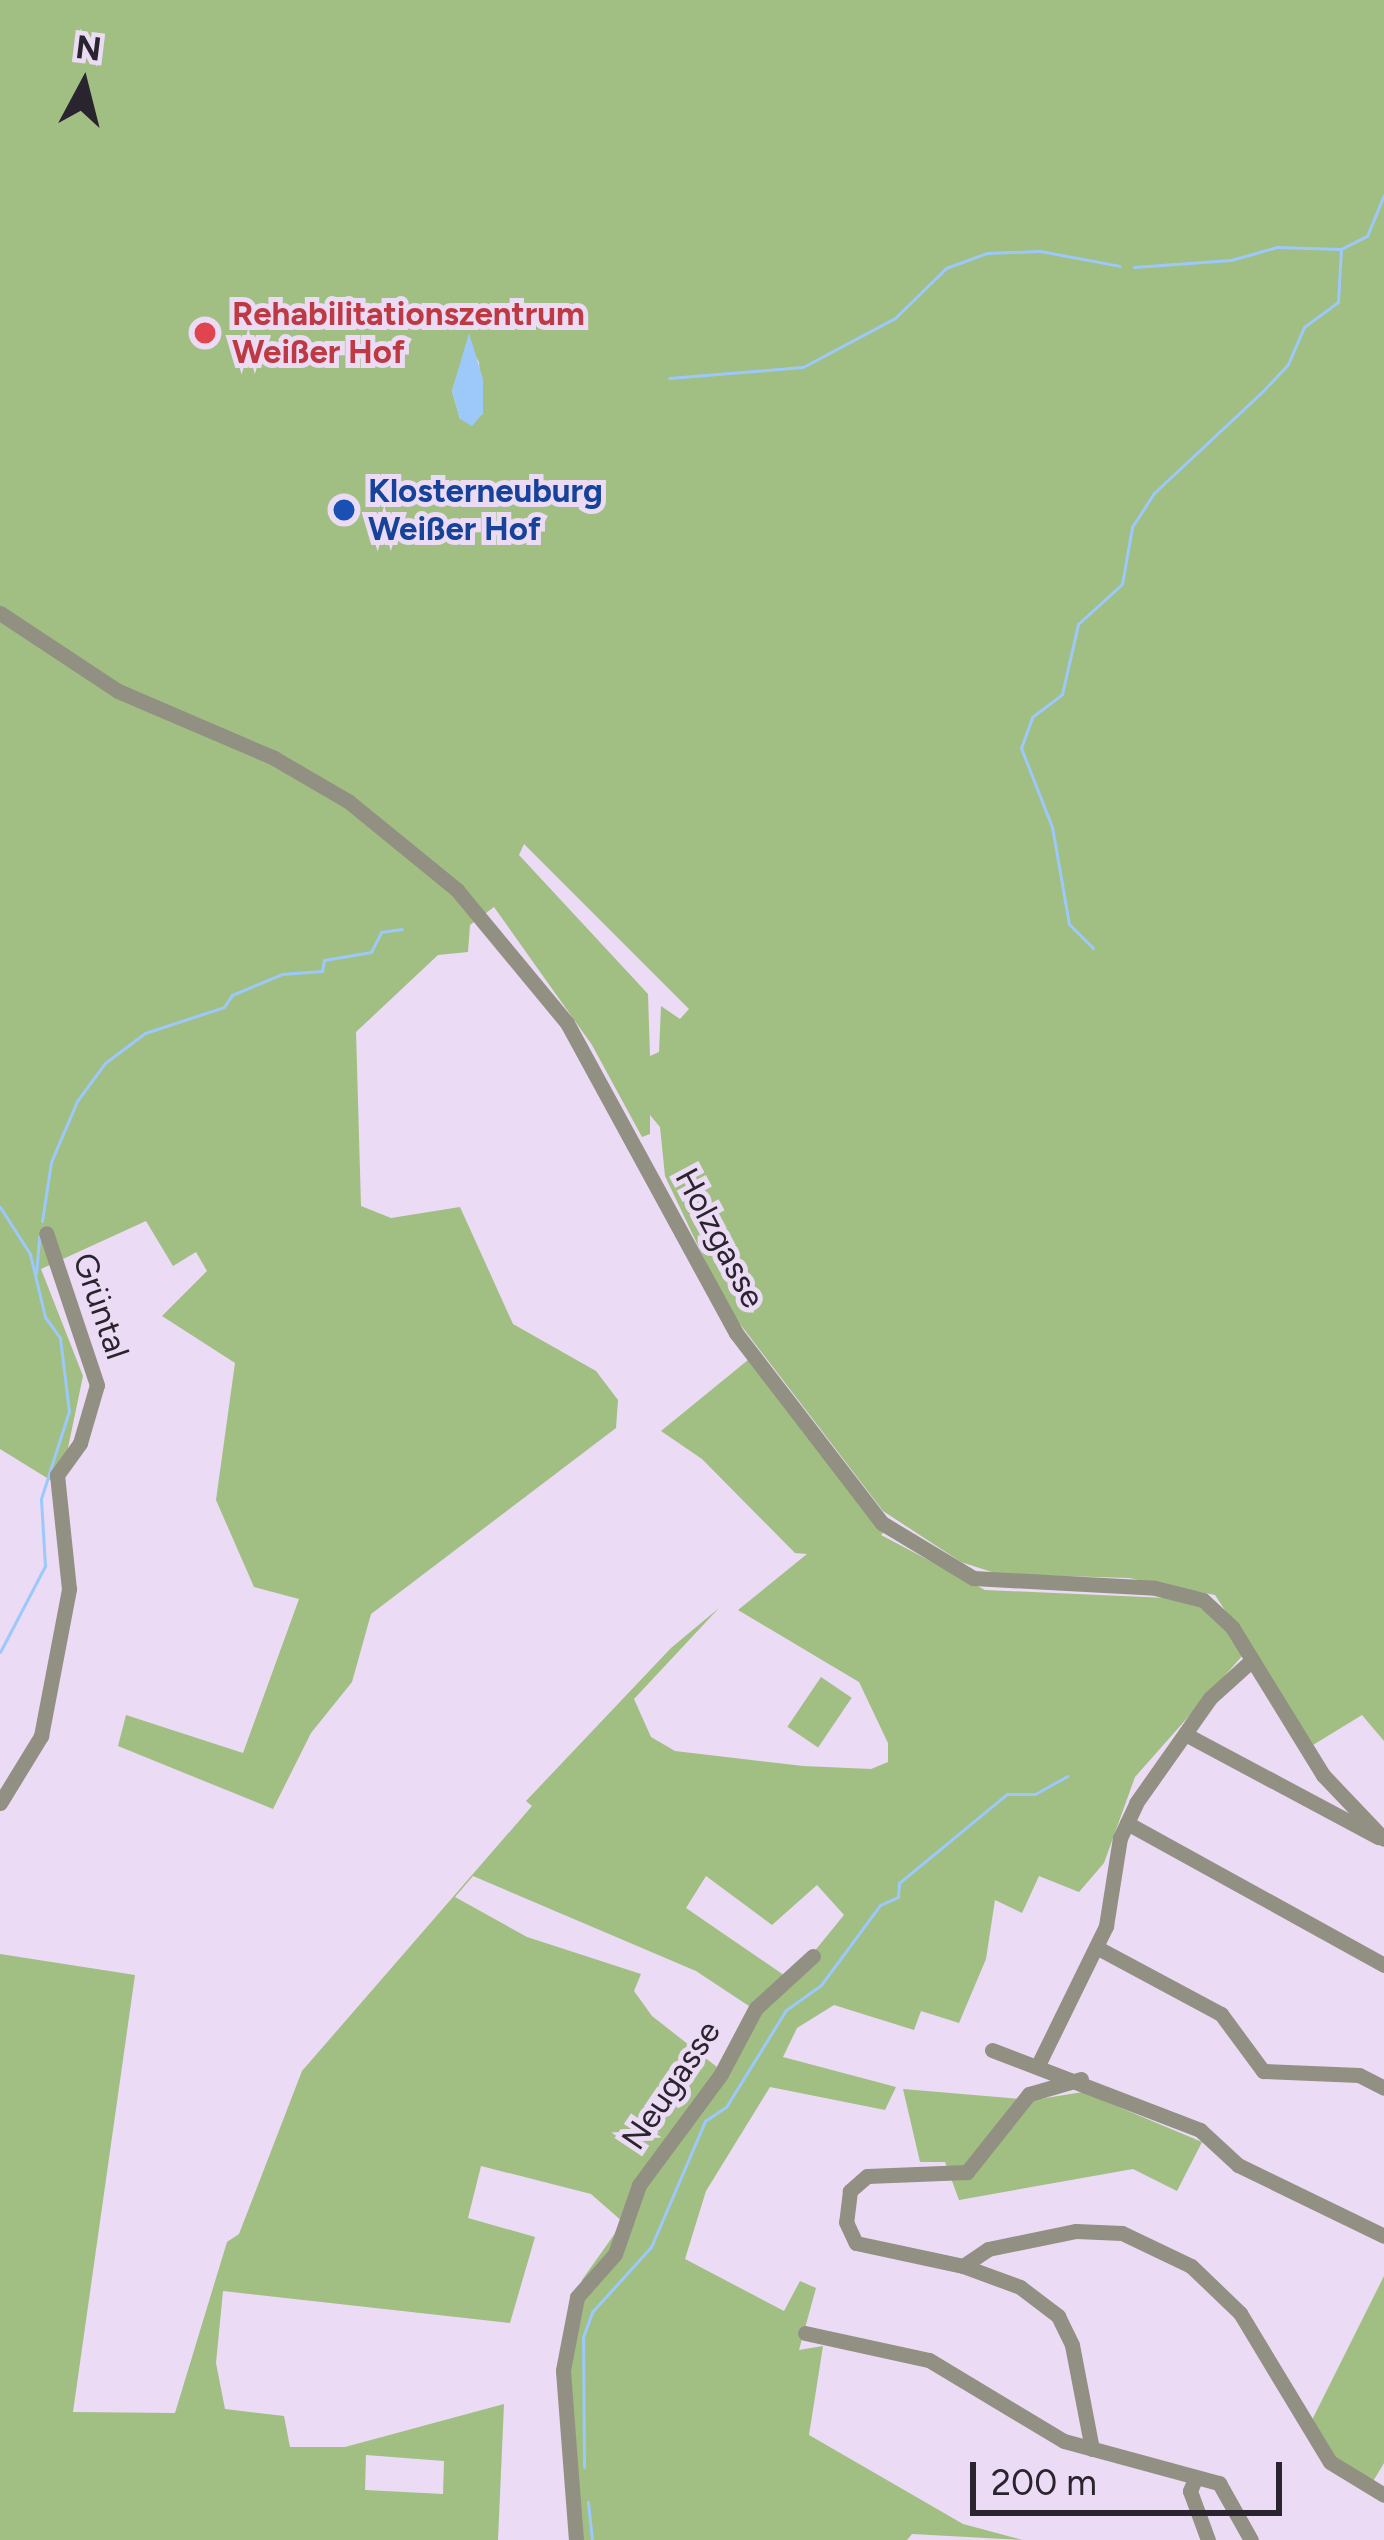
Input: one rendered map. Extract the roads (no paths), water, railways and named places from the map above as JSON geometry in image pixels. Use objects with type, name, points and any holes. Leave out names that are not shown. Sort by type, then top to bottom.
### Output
[{"type":"street","name":"Holzgasse","points":[[0,613],[118,691],[274,758],[348,801],[457,890],[567,1023],[736,1333],[882,1522],[973,1578],[1190,1594],[1223,1616],[1333,1788],[1384,1839]]},
{"type":"street","name":"Grüntal","points":[[0,1803],[27,1768],[70,1589],[57,1474],[80,1443],[97,1385],[46,1233]]},
{"type":"street","points":[[1038,2065],[1096,1947],[1126,1822],[1185,1734],[1251,1661]]},
{"type":"street","points":[[1185,1734],[1319,1809],[1384,1839]]},
{"type":"street","points":[[1319,1809],[1333,1788]]},
{"type":"street","points":[[1126,1822],[1384,1964]]},
{"type":"street","points":[[1096,1947],[1221,2014],[1263,2071],[1359,2075],[1384,2088]]},
{"type":"street","name":"Neugasse","points":[[576,2540],[563,2370],[577,2297],[616,2254],[639,2185],[721,2074],[756,2008],[813,1956]]},
{"type":"street","points":[[992,2050],[1081,2079],[1200,2130],[1238,2165],[1384,2236]]},
{"type":"street","points":[[1081,2079],[1029,2095],[967,2171],[884,2170],[850,2191],[846,2222],[856,2242],[963,2266],[1020,2287],[1058,2316],[1072,2345],[1092,2450]]},
{"type":"street","points":[[963,2266],[988,2249],[1076,2231],[1122,2234],[1191,2266],[1240,2313],[1330,2462],[1384,2495]]},
{"type":"street","points":[[805,2333],[928,2360],[1064,2441],[1219,2483],[1251,2540]]},
{"type":"street","points":[[1195,2479],[1190,2491],[1208,2540]]},
{"type":"water","points":[[469,333],[483,379],[483,413],[472,426],[460,419],[452,391]]},
{"type":"waterway","points":[[1134,267],[1231,260],[1277,247],[1341,249],[1367,236],[1384,195]]},
{"type":"waterway","points":[[1093,948],[1069,924],[1052,827],[1021,748],[1032,717],[1062,694],[1078,624],[1122,584],[1132,527],[1154,493],[1263,391],[1288,364],[1304,327],[1338,302],[1341,249]]},
{"type":"waterway","points":[[669,378],[803,367],[895,318],[946,268],[987,253],[1040,251],[1120,266]]},
{"type":"waterway","points":[[42,1221],[51,1162],[77,1101],[105,1063],[145,1033],[224,1007],[232,995],[282,974],[322,971],[324,960],[371,952],[381,932],[402,929]]},
{"type":"waterway","points":[[0,1207],[30,1254],[45,1317],[60,1338],[69,1411],[41,1499],[45,1566],[0,1652]]},
{"type":"waterway","points":[[36,1274],[39,1236]]},
{"type":"waterway","points":[[584,2467],[583,2337],[592,2312],[651,2247],[705,2121],[726,2107],[786,2010],[821,1985],[880,1905],[898,1897],[899,1883],[1007,1794],[1035,1794],[1067,1776]]},
{"type":"waterway","points":[[588,2502],[592,2540]]},
{"type":"place","name":"Rehabilitationszentrum Weißer Hof","points":[[205,333]]},
{"type":"place","name":"Klosterneuburg Weißer Hof","points":[[344,510]]}]
